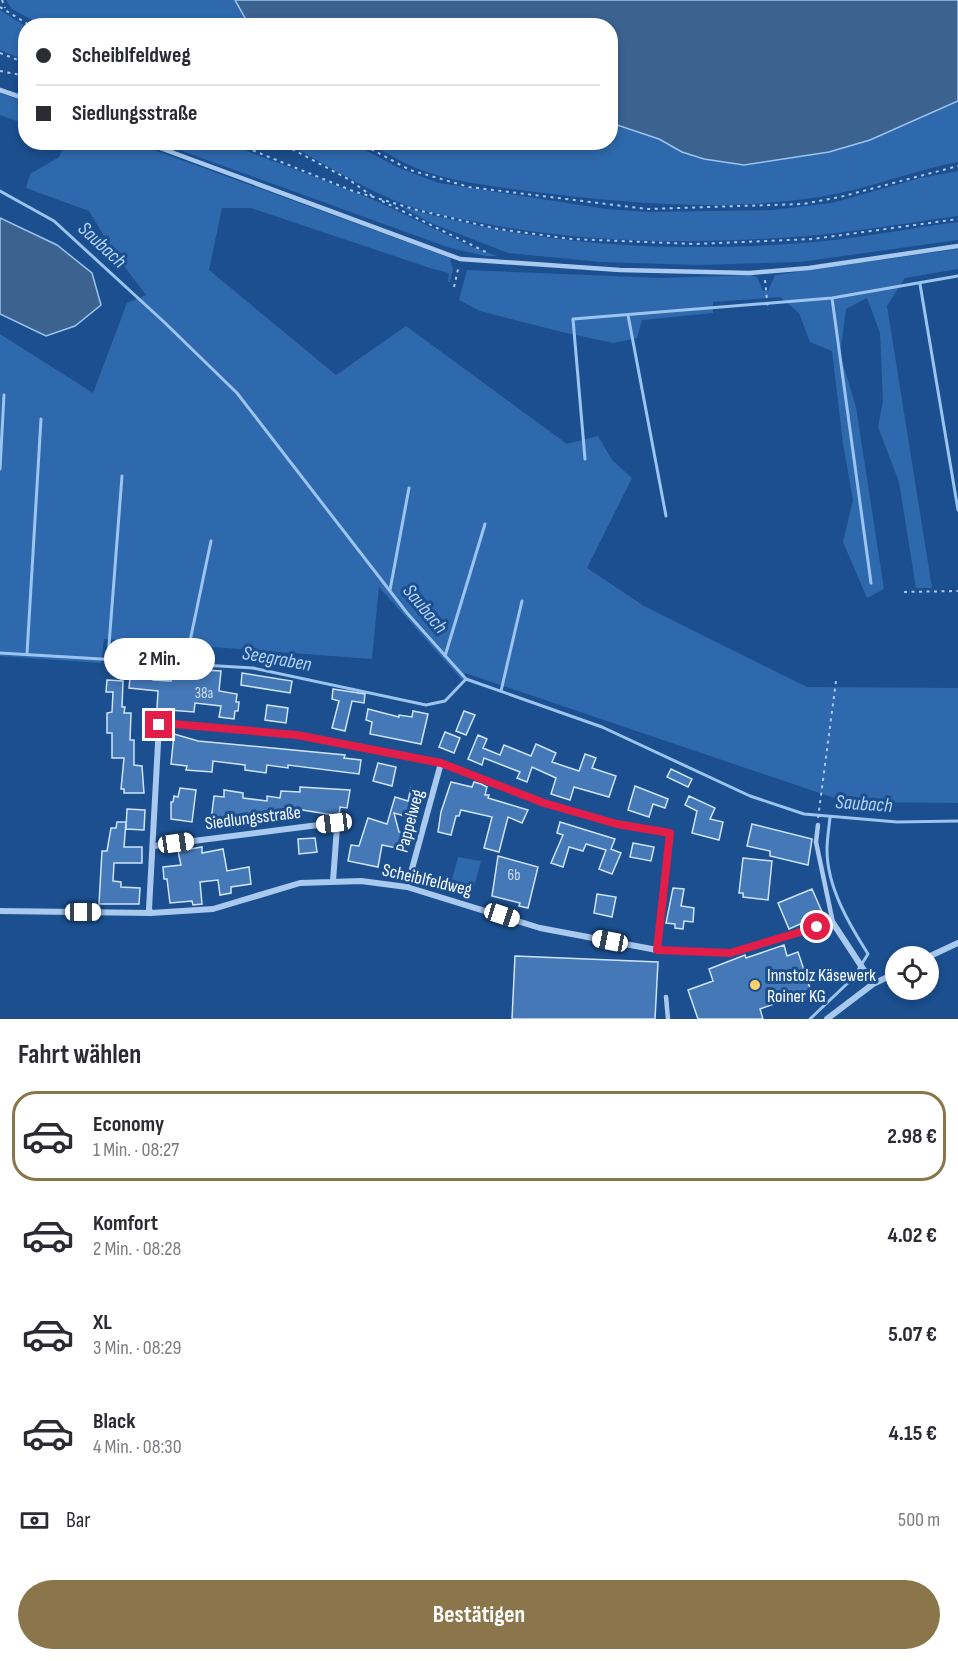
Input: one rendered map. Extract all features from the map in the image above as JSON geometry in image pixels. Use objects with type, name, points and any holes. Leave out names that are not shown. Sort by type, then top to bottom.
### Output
[{"type":"street","points":[[151,913],[149,909],[159,725],[162,723],[297,735],[441,763],[544,803],[617,824],[670,833],[657,950]]},
{"type":"street","name":"Pappelweg","points":[[407,887],[441,763]]},
{"type":"street","name":"Siedlungsstraße","points":[[154,846],[334,823],[337,827],[333,881]]},
{"type":"street","name":"Scheiblfeldweg","points":[[0,911],[151,913],[213,909],[300,883],[361,881],[407,887],[540,928],[657,950],[730,953],[833,923]]},
{"type":"street","points":[[833,923],[873,984]]},
{"type":"street","points":[[939,952],[958,943]]},
{"type":"street","points":[[827,1019],[873,984],[885,978]]},
{"type":"lane","points":[[0,90],[18,96]]},
{"type":"lane","points":[[166,150],[459,259],[620,270],[765,271],[809,268],[958,246]]},
{"type":"lane","points":[[818,825],[816,842],[833,923]]},
{"type":"lane","points":[[666,997],[668,1019]]},
{"type":"path","points":[[2,0],[6,10]]},
{"type":"path","points":[[0,7],[18,18]]},
{"type":"path","points":[[0,53],[18,60]]},
{"type":"path","points":[[0,71],[18,74]]},
{"type":"path","points":[[252,150],[375,198],[498,229],[571,239],[695,244],[813,239],[958,219]]},
{"type":"path","points":[[294,150],[348,179],[375,198],[489,253]]},
{"type":"path","points":[[373,150],[410,170],[469,187],[647,209],[803,204],[840,197],[958,166]]},
{"type":"path","points":[[454,288],[459,259]]},
{"type":"path","points":[[765,271],[768,310]]},
{"type":"path","points":[[904,592],[958,591]]},
{"type":"path","points":[[818,825],[836,681]]},
{"type":"shaded area","points":[[6,0],[235,0],[245,18],[28,18],[12,9]]},
{"type":"shaded area","points":[[235,0],[958,0],[958,101],[870,140],[829,152],[744,165],[704,159],[682,152],[659,139],[618,125],[618,18],[245,18]]},
{"type":"shaded area","points":[[0,10],[18,22],[18,57],[0,50]]},
{"type":"shaded area","points":[[0,93],[18,99],[18,121],[0,115]]},
{"type":"shaded area","points":[[958,101],[958,162],[866,187],[799,200],[685,205],[572,196],[451,179],[424,171],[381,150],[618,150],[618,125],[659,139],[682,152],[704,159],[744,165],[870,140]]},
{"type":"shaded area","points":[[62,150],[154,150],[450,258],[453,269],[450,282],[448,282],[449,273],[251,208],[222,208],[209,270],[336,375],[406,326],[567,444],[598,436],[612,460],[632,478],[587,568],[644,606],[807,687],[958,688],[958,803],[846,802],[465,673],[463,681],[379,587],[372,659],[104,639],[101,663],[0,656],[0,334],[93,393],[127,303],[146,295],[115,254],[89,211],[26,188],[30,174],[59,157]]},
{"type":"shaded area","points":[[179,150],[244,150],[372,199],[472,247],[497,256],[486,256],[450,248]]},
{"type":"shaded area","points":[[298,150],[365,150],[399,168],[439,183],[606,209],[649,212],[772,210],[832,203],[920,178],[958,171],[958,216],[800,237],[743,240],[638,240],[568,235],[475,222],[406,205],[360,184]]},
{"type":"shaded area","points":[[400,206],[450,220],[501,230],[605,244],[762,246],[832,240],[958,222],[958,240],[800,262],[698,265],[601,262],[508,253],[431,223]]},
{"type":"shaded area","points":[[0,218],[57,245],[92,273],[101,305],[75,326],[46,336],[0,314]]},
{"type":"shaded area","points":[[958,249],[958,269],[905,278],[887,306],[932,588],[916,588],[899,482],[878,427],[883,401],[880,333],[867,298],[846,309],[840,354],[856,407],[884,589],[867,598],[843,542],[853,500],[843,444],[832,351],[810,342],[799,313],[780,297],[713,302],[713,313],[642,320],[637,338],[613,343],[480,311],[459,300],[467,270],[661,278],[750,275],[757,277],[763,291],[768,291],[775,275]]},
{"type":"shaded area","points":[[458,857],[481,861],[471,898],[449,891]]},
{"type":"building","points":[[131,668],[154,670],[153,680],[171,681],[172,668],[221,671],[219,691],[237,694],[238,711],[235,711],[234,719],[219,717],[221,706],[195,703],[194,712],[157,709],[158,691],[129,688]]},
{"type":"building","points":[[242,673],[292,681],[290,693],[241,685]]},
{"type":"building","points":[[107,680],[123,681],[122,707],[125,707],[124,713],[131,713],[130,740],[134,740],[134,765],[142,766],[144,793],[124,793],[124,789],[121,789],[124,758],[112,758],[112,733],[107,733],[107,713],[112,712],[113,692],[106,692]]},
{"type":"building","points":[[333,689],[365,694],[364,703],[352,701],[345,731],[332,728],[339,701],[332,699]]},
{"type":"building","points":[[267,705],[288,708],[286,723],[265,720]]},
{"type":"building","points":[[368,709],[399,717],[399,715],[412,717],[413,711],[428,714],[421,744],[370,734],[372,722],[366,720]]},
{"type":"building","points":[[464,711],[475,715],[466,735],[456,731]]},
{"type":"building","points":[[445,732],[460,738],[454,753],[439,747]]},
{"type":"building","points":[[174,734],[198,741],[345,755],[344,758],[361,760],[359,774],[288,765],[288,768],[267,765],[266,773],[245,770],[245,765],[213,761],[212,772],[186,770],[187,766],[171,764]]},
{"type":"building","points":[[478,735],[487,739],[483,748],[500,755],[504,745],[531,756],[536,744],[556,753],[552,762],[579,771],[585,754],[596,758],[592,768],[616,776],[609,797],[574,787],[570,800],[551,794],[556,778],[532,767],[527,782],[517,778],[520,772],[484,758],[482,765],[468,759]]},
{"type":"building","points":[[378,763],[396,767],[392,786],[373,781]]},
{"type":"building","points":[[671,769],[692,779],[688,787],[667,777]]},
{"type":"building","points":[[451,782],[472,787],[474,782],[481,784],[487,787],[485,795],[489,795],[488,798],[528,810],[522,823],[508,817],[499,852],[484,848],[492,817],[461,810],[459,816],[456,816],[451,835],[438,832],[441,812]]},
{"type":"building","points":[[635,786],[668,799],[665,808],[653,804],[649,817],[628,810]]},
{"type":"building","points":[[300,787],[350,790],[347,808],[340,807],[339,816],[302,810],[302,815],[268,812],[266,823],[230,818],[229,823],[211,821],[214,796],[224,797],[224,790],[243,793],[243,798],[267,801],[267,796],[280,798],[281,791],[300,792]]},
{"type":"building","points":[[180,788],[196,790],[192,822],[171,819],[171,802],[174,796],[178,797]]},
{"type":"building","points":[[411,788],[424,791],[421,802],[417,801],[412,818],[394,813],[399,832],[407,834],[404,847],[382,845],[378,867],[348,861],[351,845],[359,846],[368,818],[387,824],[395,797],[408,801]]},
{"type":"building","points":[[689,796],[715,808],[710,819],[723,822],[719,840],[692,833],[697,811],[685,805]]},
{"type":"building","points":[[127,809],[145,810],[144,830],[126,829]]},
{"type":"building","points":[[117,822],[126,822],[124,847],[142,847],[142,863],[114,863],[113,881],[121,882],[121,887],[140,888],[139,904],[99,904],[102,851],[107,851],[111,828],[116,828]]},
{"type":"building","points":[[560,822],[615,839],[611,849],[621,853],[612,874],[599,869],[606,850],[586,844],[583,851],[569,847],[563,867],[551,863],[563,835],[557,833]]},
{"type":"building","points":[[752,824],[812,839],[808,865],[770,856],[770,851],[747,846]]},
{"type":"building","points":[[315,838],[317,852],[299,854],[298,839]]},
{"type":"building","points":[[633,843],[654,847],[651,861],[630,857]]},
{"type":"building","points":[[202,847],[202,853],[223,849],[227,871],[249,867],[251,884],[231,887],[231,893],[220,895],[218,880],[200,882],[202,904],[193,905],[192,901],[170,903],[163,867],[181,865],[178,851]]},
{"type":"building","points":[[498,856],[538,867],[528,908],[519,906],[520,903],[492,896]]},
{"type":"building","points":[[743,858],[772,861],[768,900],[743,897],[743,893],[739,893]]},
{"type":"building","points":[[673,888],[684,889],[681,906],[694,908],[693,922],[684,921],[683,929],[675,928],[675,924],[666,923]]},
{"type":"building","points":[[812,889],[823,914],[789,929],[778,903]]},
{"type":"building","points":[[597,894],[616,897],[612,917],[594,913]]},
{"type":"building","name":"Innstolz Käsewerk Roiner KG","points":[[784,945],[787,956],[798,952],[811,991],[760,1009],[763,1019],[698,1019],[688,990],[713,981],[709,969],[745,955],[746,958]]},
{"type":"building","points":[[515,956],[658,962],[655,1019],[512,1019]]},
{"type":"waterway","name":"Saubach","points":[[0,191],[54,221],[237,393],[407,613],[466,679],[602,727],[750,796],[804,814],[897,822],[958,821]]},
{"type":"waterway","points":[[585,459],[573,319],[832,298],[958,276]]},
{"type":"waterway","points":[[920,284],[958,510]]},
{"type":"waterway","points":[[832,298],[871,583]]},
{"type":"waterway","points":[[628,315],[666,516]]},
{"type":"waterway","points":[[0,469],[4,395]]},
{"type":"waterway","points":[[27,654],[41,419]]},
{"type":"waterway","points":[[108,658],[122,476]]},
{"type":"waterway","points":[[390,590],[409,488]]},
{"type":"waterway","points":[[445,656],[485,524]]},
{"type":"waterway","points":[[185,665],[211,541]]},
{"type":"waterway","points":[[501,691],[522,601]]},
{"type":"waterway","name":"Seegraben","points":[[0,653],[253,668],[426,705],[445,701],[466,679]]},
{"type":"waterway","points":[[810,1019],[853,978],[868,954],[840,905],[831,878],[827,850],[830,817]]},
{"type":"place","name":"Innstolz Käsewerk Roiner KG","points":[[755,985]]},
{"type":"route","points":[[159,725],[162,723],[297,735],[441,763],[544,803],[617,824],[670,833],[657,950],[730,953],[817,927]]}]
